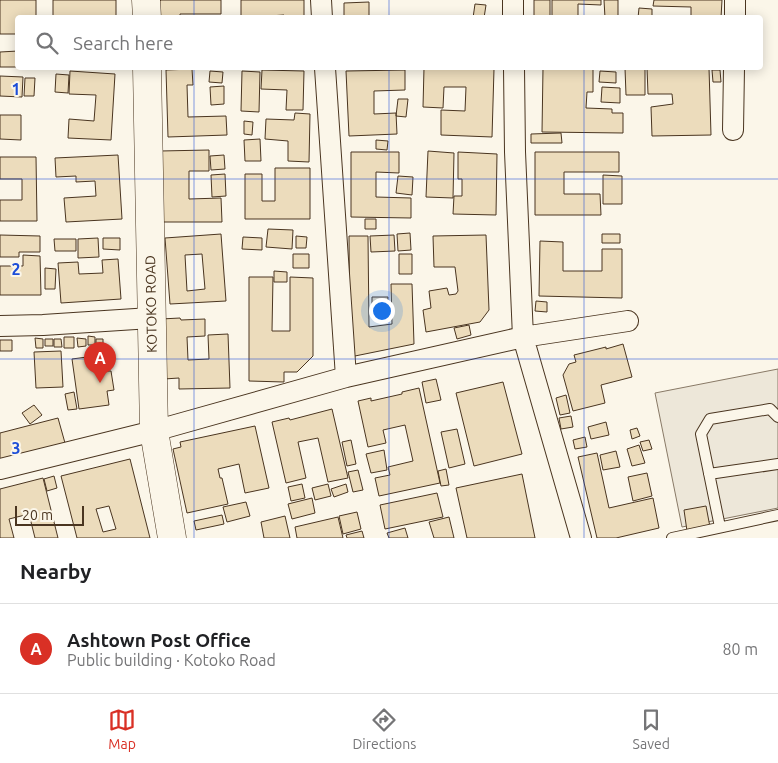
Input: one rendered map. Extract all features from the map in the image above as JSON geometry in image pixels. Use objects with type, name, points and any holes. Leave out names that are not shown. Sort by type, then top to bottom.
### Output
[{"type":"street","points":[[146,0],[147,15]]},
{"type":"street","points":[[321,0],[322,15]]},
{"type":"street","points":[[513,0],[513,15]]},
{"type":"street","points":[[735,0],[735,15]]},
{"type":"street","name":"KOTOKO ROAD","points":[[147,70],[154,431],[172,538]]},
{"type":"street","points":[[325,70],[346,377]]},
{"type":"street","points":[[514,70],[515,152],[524,336],[581,538]]},
{"type":"street","points":[[733,130],[734,70]]},
{"type":"street","points":[[0,326],[151,318]]},
{"type":"street","points":[[0,469],[154,431],[346,377],[524,336],[628,321]]},
{"type":"lane","points":[[720,527],[701,434],[710,419],[770,408],[778,416]]},
{"type":"lane","points":[[709,474],[778,464]]},
{"type":"lane","points":[[672,538],[778,515]]},
{"type":"shaded area","points":[[778,369],[778,508],[682,527],[655,393]]},
{"type":"building","points":[[0,0],[36,0],[36,15],[15,15],[15,34],[0,34]]},
{"type":"building","points":[[53,0],[116,0],[116,15],[53,15]]},
{"type":"building","points":[[161,0],[221,0],[221,14],[158,15],[158,3]]},
{"type":"building","points":[[241,0],[304,0],[304,15],[241,15]]},
{"type":"building","points":[[534,0],[550,0],[550,15],[534,15]]},
{"type":"building","points":[[552,0],[601,0],[601,5],[578,4],[578,15],[552,15]]},
{"type":"building","points":[[604,0],[618,0],[618,15],[605,15]]},
{"type":"building","points":[[654,0],[722,0],[721,15],[691,15],[691,7],[653,6]]},
{"type":"building","points":[[369,2],[369,15],[344,15],[344,3]]},
{"type":"building","points":[[475,4],[486,5],[484,15],[473,15]]},
{"type":"building","points":[[639,8],[652,9],[652,15],[638,15]]},
{"type":"building","points":[[15,51],[15,67],[0,67],[0,52]]},
{"type":"building","points":[[166,70],[192,70],[193,85],[187,85],[188,117],[226,116],[227,135],[168,137]]},
{"type":"building","points":[[262,70],[304,71],[303,110],[286,110],[287,90],[261,89]]},
{"type":"building","points":[[405,70],[405,90],[374,91],[374,114],[396,113],[397,134],[349,136],[346,71]]},
{"type":"building","points":[[424,70],[494,70],[492,137],[441,135],[441,110],[465,111],[466,87],[444,87],[443,108],[423,107]]},
{"type":"building","points":[[543,70],[593,70],[593,92],[587,92],[586,108],[612,109],[612,113],[623,113],[623,133],[542,132]]},
{"type":"building","points":[[625,70],[645,70],[645,95],[626,95]]},
{"type":"building","points":[[647,70],[709,70],[711,135],[652,136],[651,107],[673,104],[672,94],[648,94]]},
{"type":"building","points":[[712,70],[720,70],[721,82],[713,82]]},
{"type":"building","points":[[70,71],[115,74],[111,140],[68,138],[69,119],[94,121],[96,95],[69,94]]},
{"type":"building","points":[[210,71],[223,72],[222,83],[209,82]]},
{"type":"building","points":[[242,71],[260,72],[259,112],[241,111]]},
{"type":"building","points":[[600,71],[616,72],[616,83],[599,82]]},
{"type":"building","points":[[56,74],[69,75],[68,93],[55,92]]},
{"type":"building","points":[[0,76],[23,77],[22,97],[0,96]]},
{"type":"building","points":[[25,78],[35,78],[34,96],[24,96]]},
{"type":"building","points":[[224,86],[224,104],[211,105],[210,87]]},
{"type":"building","points":[[602,87],[620,88],[620,103],[601,102]]},
{"type":"building","points":[[398,99],[408,99],[406,117],[396,116]]},
{"type":"building","points":[[295,113],[310,114],[309,162],[288,161],[288,141],[265,139],[266,119],[294,120]]},
{"type":"building","points":[[0,115],[21,115],[21,140],[0,139]]},
{"type":"building","points":[[244,121],[253,122],[252,135],[244,134]]},
{"type":"building","points":[[561,133],[562,143],[531,143],[531,134]]},
{"type":"building","points":[[260,139],[261,161],[245,161],[244,140]]},
{"type":"building","points":[[376,140],[388,141],[387,150],[376,149]]},
{"type":"building","points":[[209,150],[209,171],[189,171],[189,199],[221,198],[222,222],[162,222],[160,151]]},
{"type":"building","points":[[428,151],[454,153],[453,198],[426,197]]},
{"type":"building","points":[[351,152],[399,152],[399,173],[376,172],[376,197],[411,198],[411,218],[351,217]]},
{"type":"building","points":[[458,152],[497,154],[496,215],[453,214],[454,196],[462,196],[462,179],[458,179]]},
{"type":"building","points":[[535,152],[619,152],[619,172],[564,172],[564,194],[600,194],[601,215],[535,215]]},
{"type":"building","points":[[118,155],[122,219],[66,222],[64,198],[96,196],[95,181],[76,182],[76,176],[56,177],[55,158]]},
{"type":"building","points":[[224,155],[225,169],[211,170],[210,156]]},
{"type":"building","points":[[0,157],[36,157],[37,221],[0,221],[0,200],[22,200],[22,179],[0,179]]},
{"type":"building","points":[[275,168],[310,168],[310,219],[245,219],[245,174],[262,174],[262,201],[275,201]]},
{"type":"building","points":[[225,174],[226,196],[212,197],[211,175]]},
{"type":"building","points":[[603,175],[622,176],[622,204],[603,204]]},
{"type":"building","points":[[398,176],[413,177],[412,195],[396,193]]},
{"type":"building","points":[[365,219],[376,219],[376,229],[365,229]]},
{"type":"building","points":[[268,229],[293,230],[292,249],[266,247]]},
{"type":"building","points":[[410,233],[411,250],[398,251],[397,234]]},
{"type":"building","points":[[221,234],[226,301],[170,304],[165,238]],"holes":[[[202,254],[205,289],[187,291],[185,255]]]},
{"type":"building","points":[[602,234],[620,234],[620,243],[602,243]]},
{"type":"building","points":[[0,235],[40,236],[40,252],[19,252],[19,257],[0,257]]},
{"type":"building","points":[[394,235],[395,251],[371,252],[370,236]]},
{"type":"building","points":[[486,235],[489,310],[480,322],[426,332],[423,310],[431,308],[429,291],[447,288],[449,295],[456,294],[458,291],[455,267],[434,267],[433,236]]},
{"type":"building","points":[[296,236],[307,237],[306,248],[296,248]]},
{"type":"building","points":[[349,236],[368,236],[369,327],[392,324],[391,284],[412,284],[414,344],[350,357]]},
{"type":"building","points":[[243,237],[262,238],[262,250],[242,249]]},
{"type":"building","points":[[98,238],[99,257],[78,258],[78,239]]},
{"type":"building","points":[[103,238],[120,238],[120,250],[103,249]]},
{"type":"building","points":[[54,239],[76,239],[76,251],[55,251]]},
{"type":"building","points":[[540,241],[563,242],[563,271],[602,271],[602,249],[622,249],[622,298],[539,296]]},
{"type":"building","points":[[293,254],[309,254],[309,268],[293,268]]},
{"type":"building","points":[[399,254],[412,254],[412,274],[399,274]]},
{"type":"building","points":[[23,255],[40,256],[41,295],[0,295],[0,266],[23,266]]},
{"type":"building","points":[[118,259],[121,299],[61,303],[58,263],[78,262],[79,274],[103,273],[102,260]]},
{"type":"building","points":[[45,268],[56,269],[55,289],[45,289]]},
{"type":"building","points":[[274,271],[287,272],[287,282],[274,282]]},
{"type":"building","points":[[249,277],[273,277],[272,331],[290,331],[290,277],[313,278],[313,356],[297,372],[284,372],[284,382],[249,381]]},
{"type":"building","points":[[372,297],[388,297],[387,314],[372,313]]},
{"type":"building","points":[[536,301],[547,302],[547,312],[535,311]]},
{"type":"building","points":[[180,318],[181,320],[205,319],[205,336],[187,337],[188,360],[209,359],[208,335],[228,334],[230,388],[179,389],[179,378],[164,379],[161,319]]},
{"type":"building","points":[[469,325],[471,335],[457,339],[454,328]]},
{"type":"building","points":[[88,336],[95,337],[95,345],[88,345]]},
{"type":"building","points":[[64,337],[74,337],[74,348],[64,348]]},
{"type":"building","points":[[35,338],[43,339],[43,348],[36,348]]},
{"type":"building","points":[[77,338],[86,339],[86,346],[78,347]]},
{"type":"building","points":[[45,339],[53,339],[53,346],[45,346]]},
{"type":"building","points":[[54,339],[61,339],[62,347],[54,347]]},
{"type":"building","points":[[96,339],[103,339],[103,347],[96,346]]},
{"type":"building","points":[[0,340],[12,340],[12,351],[0,351]]},
{"type":"building","points":[[623,344],[632,377],[601,385],[605,403],[573,411],[563,375],[569,364],[576,362],[574,355]]},
{"type":"building","points":[[61,351],[63,387],[36,388],[34,352]]},
{"type":"building","points":[[102,355],[105,371],[111,371],[114,390],[107,391],[109,405],[79,409],[72,359]]},
{"type":"building","points":[[436,379],[441,400],[426,403],[422,382]]},
{"type":"building","points":[[503,382],[522,454],[474,466],[456,393]]},
{"type":"building","points":[[419,388],[440,483],[379,496],[375,478],[390,475],[388,467],[413,461],[405,425],[383,430],[386,443],[368,447],[358,401],[371,398],[371,401]]},
{"type":"building","points":[[74,392],[77,409],[68,410],[65,394]]},
{"type":"building","points":[[566,395],[570,413],[560,415],[556,398]]},
{"type":"building","points":[[34,405],[42,415],[30,424],[22,413]]},
{"type":"building","points":[[332,409],[348,478],[328,482],[318,438],[298,442],[306,478],[286,483],[272,422],[289,418],[290,420]]},
{"type":"building","points":[[571,416],[573,427],[561,429],[559,418]]},
{"type":"building","points":[[58,418],[65,443],[0,459],[0,433]]},
{"type":"building","points":[[606,422],[609,435],[591,439],[588,427]]},
{"type":"building","points":[[255,426],[269,488],[245,493],[239,464],[218,469],[228,504],[187,513],[173,449],[181,447],[180,442]]},
{"type":"building","points":[[637,428],[640,436],[632,439],[630,430]]},
{"type":"building","points":[[457,429],[465,464],[449,468],[441,432]]},
{"type":"building","points":[[585,437],[587,447],[575,449],[573,440]]},
{"type":"building","points":[[351,440],[356,464],[347,466],[342,442]]},
{"type":"building","points":[[649,440],[652,449],[643,451],[640,442]]},
{"type":"building","points":[[639,445],[645,463],[632,466],[627,449]]},
{"type":"building","points":[[384,450],[387,470],[371,473],[366,454]]},
{"type":"building","points":[[616,451],[620,467],[603,470],[600,455]]},
{"type":"building","points":[[597,453],[609,508],[653,498],[659,528],[616,538],[597,538],[578,457]]},
{"type":"building","points":[[130,459],[150,538],[77,538],[61,476]],"holes":[[[109,506],[116,529],[103,532],[96,509]]]},
{"type":"building","points":[[446,469],[449,485],[441,486],[438,471]]},
{"type":"building","points":[[358,470],[363,490],[353,492],[348,472]]},
{"type":"building","points":[[647,473],[652,496],[633,501],[628,477]]},
{"type":"building","points":[[522,474],[535,538],[467,538],[456,488]]},
{"type":"building","points":[[54,476],[57,488],[47,491],[44,479]]},
{"type":"building","points":[[43,478],[58,538],[35,538],[29,514],[9,519],[14,538],[0,538],[0,489]]},
{"type":"building","points":[[302,484],[305,498],[291,501],[288,487]]},
{"type":"building","points":[[328,484],[331,496],[315,500],[312,488]]},
{"type":"building","points":[[346,484],[348,492],[334,497],[331,489]]},
{"type":"building","points":[[437,493],[443,517],[385,529],[380,505]]},
{"type":"building","points":[[312,498],[315,513],[292,519],[288,504]]},
{"type":"building","points":[[246,502],[250,516],[227,522],[223,507]]},
{"type":"building","points":[[706,506],[710,527],[687,531],[684,510]]},
{"type":"building","points":[[357,512],[361,529],[343,534],[339,516]]},
{"type":"building","points":[[222,515],[224,524],[196,530],[194,521]]},
{"type":"building","points":[[285,516],[290,538],[264,538],[261,522]]},
{"type":"building","points":[[338,517],[343,538],[297,538],[295,527]]},
{"type":"building","points":[[449,517],[454,538],[434,538],[429,522]]},
{"type":"building","points":[[405,528],[408,538],[389,538],[387,533]]},
{"type":"building","points":[[362,531],[364,538],[347,538],[346,535]]},
{"type":"place","name":"Ashtown Post Office","points":[[100,383]]}]
